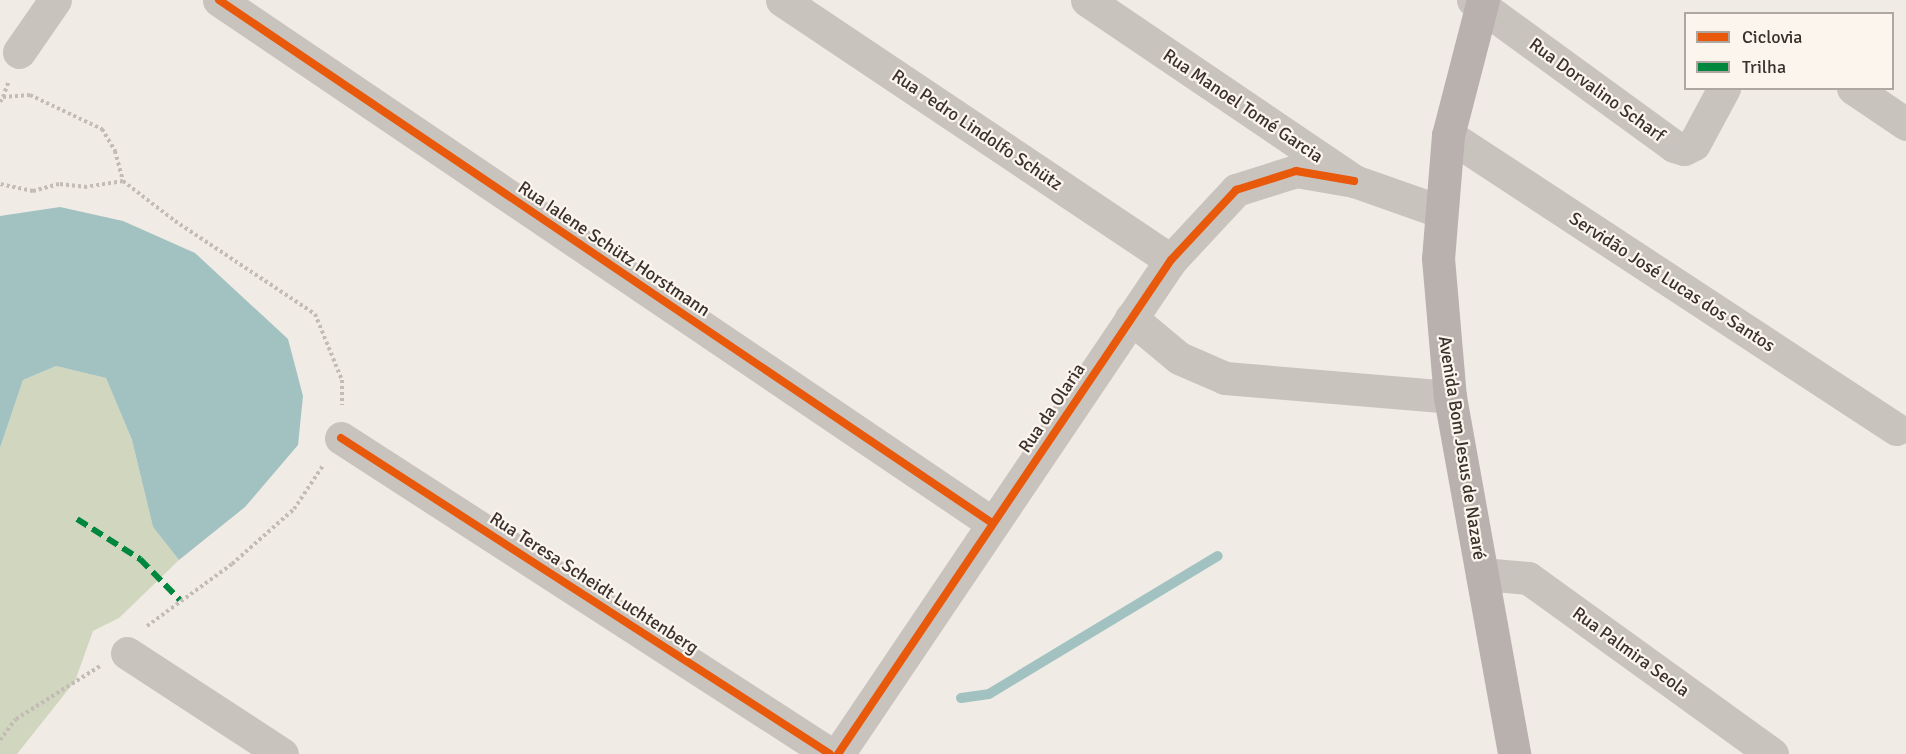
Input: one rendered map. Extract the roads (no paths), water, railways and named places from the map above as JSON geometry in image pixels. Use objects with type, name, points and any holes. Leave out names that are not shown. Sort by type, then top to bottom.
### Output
[{"type":"main road","name":"Avenida Bom Jesus de Nazaré","points":[[1479,2],[1448,135],[1439,211],[1438,258],[1450,397],[1514,754]]},
{"type":"street","points":[[20,52],[55,0]]},
{"type":"street","name":"Rua Ialene Schütz Horstmann","points":[[219,0],[992,523]]},
{"type":"street","name":"Rua Pedro Lindolfo Schütz","points":[[782,0],[1171,260]]},
{"type":"street","name":"Rua Manoel Tomé Garcia","points":[[1087,0],[1354,181],[1439,211]]},
{"type":"street","name":"Rua Dorvalino Scharf","points":[[1479,2],[1674,146],[1684,149],[1694,144],[1723,90]]},
{"type":"street","points":[[1856,90],[1906,124]]},
{"type":"street","name":"Servidão José Lucas dos Santos","points":[[1448,135],[1896,429]]},
{"type":"street","name":"Rua da Olaria","points":[[838,754],[1171,260],[1236,190],[1296,171],[1354,181]]},
{"type":"street","points":[[1131,318],[1179,358],[1225,378],[1450,397]]},
{"type":"street","name":"Rua Teresa Scheidt Luchtenberg","points":[[341,438],[830,754]]},
{"type":"street","name":"Rua Palmira Seola","points":[[1482,574],[1528,578],[1772,754]]},
{"type":"street","points":[[127,653],[282,754]]},
{"type":"water","points":[[60,207],[123,221],[195,253],[288,339],[303,396],[298,445],[245,507],[179,560],[153,527],[132,440],[106,378],[56,366],[23,380],[0,448],[0,216]]},
{"type":"waterway","points":[[961,698],[989,694],[1218,556]]}]
